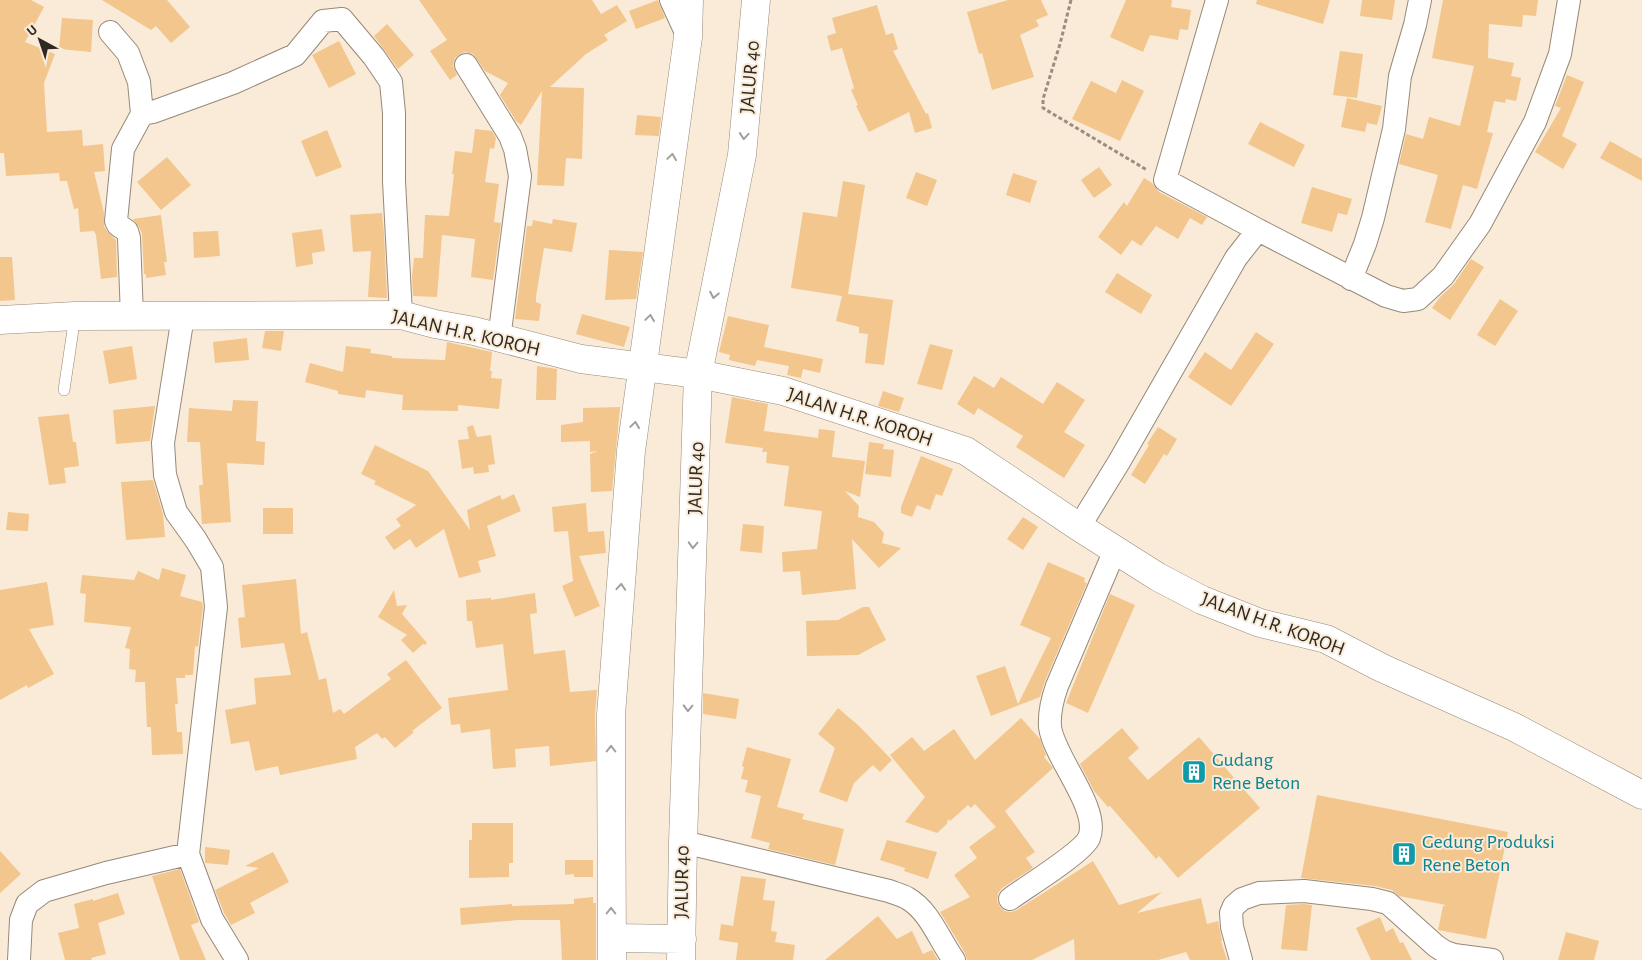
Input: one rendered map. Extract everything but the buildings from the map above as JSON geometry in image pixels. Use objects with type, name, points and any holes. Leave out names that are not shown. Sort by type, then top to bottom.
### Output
[{"type":"main road","points":[[682,949],[612,949],[611,715],[631,451],[688,38],[689,0]]},
{"type":"main road","name":"JALUR 40","points":[[682,949],[683,842],[698,374],[742,155],[756,0]]},
{"type":"main road","name":"JALAN H.R. KOROH","points":[[0,320],[75,316],[401,315],[435,324],[474,331],[581,359],[698,374],[783,391],[966,451],[1078,527],[1158,577],[1202,600],[1260,623],[1326,639],[1382,668],[1514,727],[1642,795]]},
{"type":"street","points":[[671,0],[688,38]]},
{"type":"street","points":[[1217,0],[1165,180],[1351,279],[1366,284],[1386,296],[1403,300],[1418,299],[1443,276],[1480,224],[1535,122],[1560,54],[1569,0]]},
{"type":"street","points":[[1351,279],[1373,218],[1394,129],[1400,76],[1415,25],[1420,0]]},
{"type":"street","points":[[142,114],[153,112],[233,83],[295,54],[323,21],[342,19],[374,57],[391,82],[394,113],[394,181],[401,315]]},
{"type":"street","points":[[110,32],[128,53],[139,82],[142,114],[122,149],[116,221],[118,225],[127,231],[129,238],[132,316]]},
{"type":"street","points":[[466,65],[510,136],[515,149],[520,176],[499,338]]},
{"type":"street","points":[[1078,527],[1119,462],[1236,258],[1258,230]]},
{"type":"street","points":[[183,316],[163,443],[165,475],[176,512],[212,567],[216,607],[188,854],[212,919],[237,960]]},
{"type":"street","points":[[1010,899],[1080,850],[1089,838],[1091,826],[1084,800],[1061,757],[1050,729],[1050,707],[1056,686],[1115,550]]},
{"type":"street","points":[[683,842],[888,891],[907,898],[920,908],[954,960]]},
{"type":"street","points":[[19,960],[21,920],[27,904],[44,891],[106,873],[188,854]]},
{"type":"street","points":[[1241,960],[1232,927],[1231,914],[1234,906],[1242,899],[1259,892],[1304,891],[1372,899],[1388,903],[1445,952],[1492,960]]},
{"type":"lane","points":[[64,390],[75,316]]},
{"type":"path","points":[[1070,0],[1060,44],[1043,99],[1043,108],[1165,180]]},
{"type":"place","name":"Gudang Rene Beton","points":[[1194,772]]},
{"type":"place","name":"Gedung Produksi Rene Beton","points":[[1404,854]]}]
